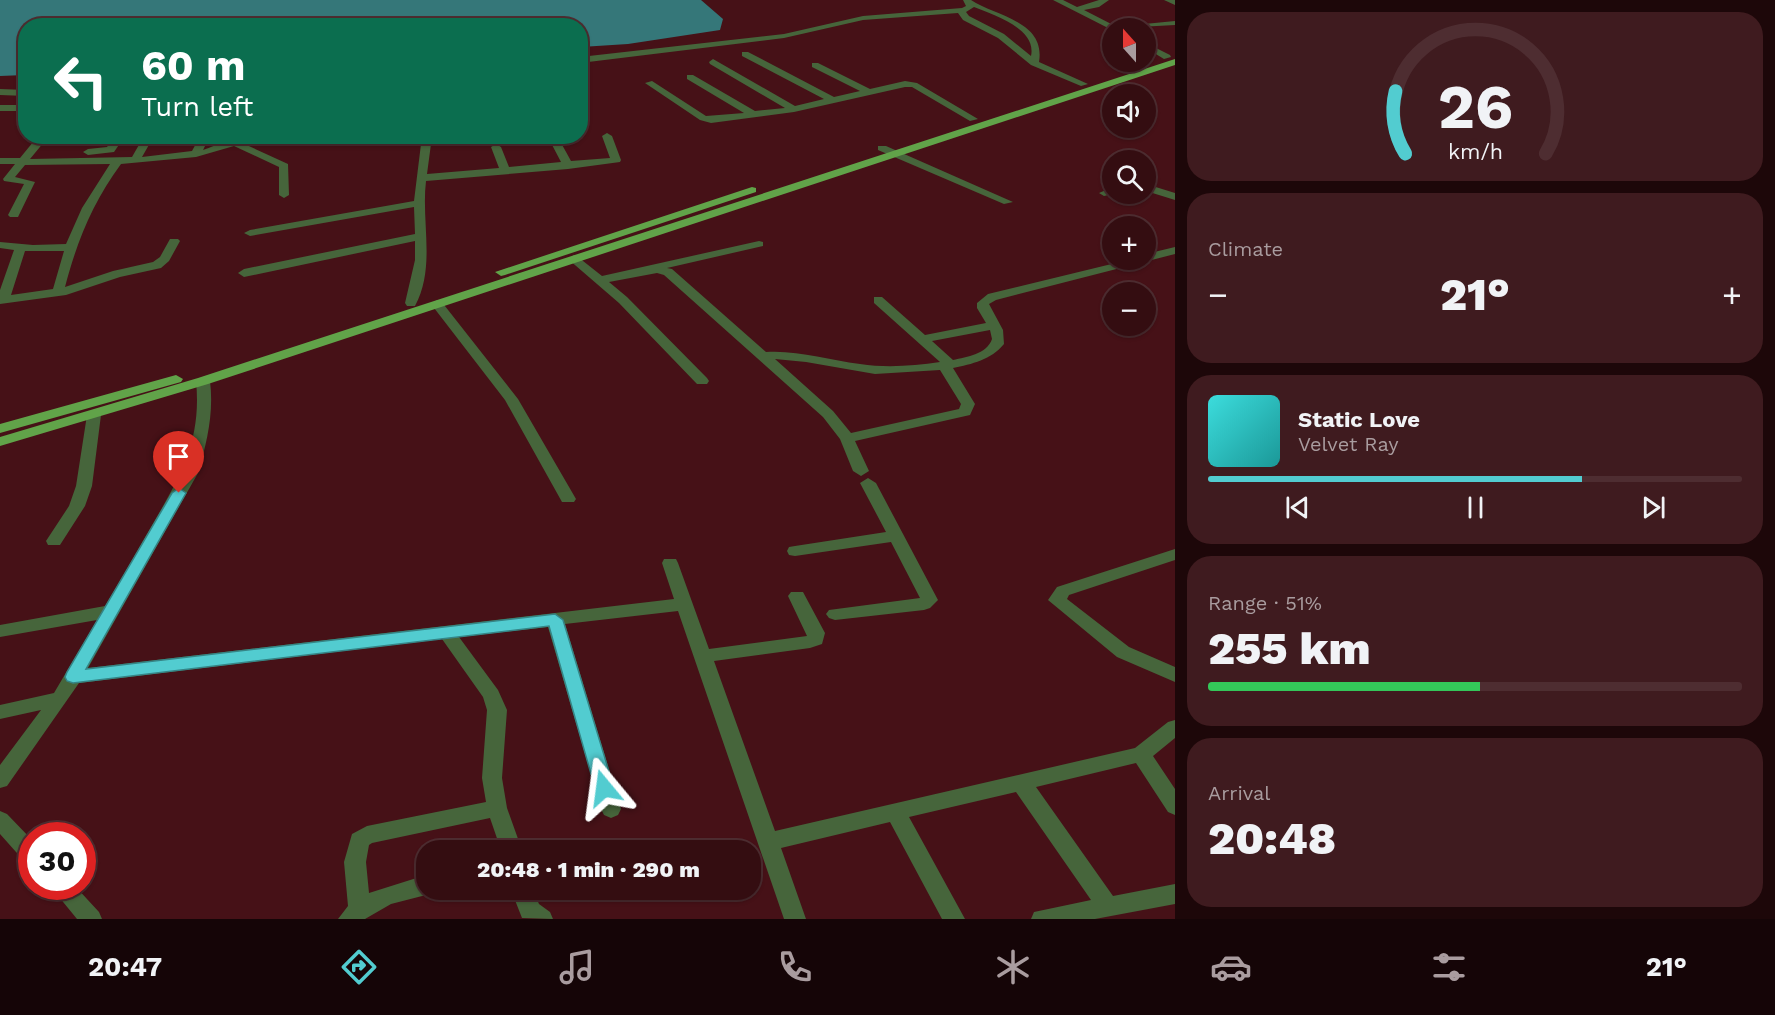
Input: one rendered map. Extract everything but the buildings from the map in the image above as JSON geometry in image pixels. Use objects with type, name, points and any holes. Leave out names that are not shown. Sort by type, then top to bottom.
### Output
[{"type":"main road","points":[[0,429],[202,371],[564,250],[1172,58]]},
{"type":"main road","points":[[0,442],[203,381],[895,153],[1172,58]]},
{"type":"street","points":[[1057,0],[1102,22]]},
{"type":"street","points":[[1077,9],[1096,5],[1105,0]]},
{"type":"street","points":[[1168,0],[1175,3]]},
{"type":"street","points":[[588,59],[784,36],[863,18],[960,11],[968,9],[968,2],[999,15],[1024,31],[1034,44],[1036,57],[1034,63]]},
{"type":"street","points":[[960,11],[966,18],[994,32],[1034,63],[1084,84]]},
{"type":"street","points":[[1156,25],[1175,23]]},
{"type":"street","points":[[1156,50],[1172,58]]},
{"type":"street","points":[[745,54],[833,100]]},
{"type":"street","points":[[713,62],[794,109]]},
{"type":"street","points":[[815,65],[868,92]]},
{"type":"street","points":[[690,77],[754,115]]},
{"type":"street","points":[[649,83],[706,120],[794,109],[897,85],[914,85],[973,119]]},
{"type":"street","points":[[0,92],[18,93]]},
{"type":"street","points":[[1,109],[18,108]]},
{"type":"street","points":[[422,178],[616,160],[607,136]]},
{"type":"street","points":[[14,215],[30,182],[8,179],[37,144]]},
{"type":"street","points":[[79,160],[87,152],[112,148],[115,144]]},
{"type":"street","points":[[135,160],[144,144]]},
{"type":"street","points":[[196,154],[201,144]]},
{"type":"street","points":[[0,161],[135,160],[196,154],[226,144]]},
{"type":"street","points":[[245,144],[284,166],[284,195]]},
{"type":"street","points":[[411,303],[421,260],[419,203],[426,144]]},
{"type":"street","points":[[557,144],[568,166]]},
{"type":"street","points":[[496,147],[506,171]]},
{"type":"street","points":[[882,148],[1008,202]]},
{"type":"street","points":[[58,292],[70,247],[84,208],[118,161]]},
{"type":"street","points":[[1156,190],[1173,196]]},
{"type":"street","points":[[250,233],[419,203]]},
{"type":"street","points":[[244,273],[421,236]]},
{"type":"street","points":[[21,246],[2,300],[58,292],[117,274],[157,265],[174,247],[174,241]]},
{"type":"street","points":[[599,280],[657,269],[663,265],[759,244]]},
{"type":"street","points":[[0,245],[70,247]]},
{"type":"street","points":[[1156,255],[1175,250]]},
{"type":"street","points":[[574,259],[623,300],[702,381]]},
{"type":"street","points":[[657,269],[668,272],[828,414],[847,438],[929,600],[924,604],[835,614]]},
{"type":"street","points":[[762,356],[799,355],[874,370],[902,371],[983,356],[993,351],[998,343],[994,325],[982,308],[983,303],[992,297],[1102,270]]},
{"type":"street","points":[[847,438],[965,412],[968,404],[947,364],[878,300]]},
{"type":"street","points":[[437,304],[512,399],[568,499]]},
{"type":"street","points":[[922,339],[994,325]]},
{"type":"street","points":[[0,780],[60,699],[190,473],[203,434],[206,400],[203,381]]},
{"type":"street","points":[[54,541],[77,506],[84,486],[94,415]]},
{"type":"street","points":[[795,551],[895,536]]},
{"type":"street","points":[[1175,554],[1063,591],[1057,600],[1123,652],[1175,675]]},
{"type":"street","points":[[670,563],[795,919]]},
{"type":"street","points":[[703,656],[810,642],[816,639],[816,633],[797,596]]},
{"type":"street","points":[[73,677],[685,604]]},
{"type":"street","points":[[0,631],[111,611]]},
{"type":"street","points":[[555,620],[610,809]]},
{"type":"street","points":[[446,632],[491,695],[497,710],[492,778],[497,808],[508,840]]},
{"type":"street","points":[[0,712],[60,699]]},
{"type":"street","points":[[768,842],[1141,754],[1175,727]]},
{"type":"street","points":[[1141,754],[1175,806]]},
{"type":"street","points":[[1021,782],[1108,906]]},
{"type":"street","points":[[354,914],[355,862],[359,840],[367,835],[497,808]]},
{"type":"street","points":[[895,812],[954,919]]},
{"type":"street","points":[[0,820],[18,840]]},
{"type":"street","points":[[354,914],[385,895],[416,887]]},
{"type":"street","points":[[1042,919],[1175,894]]},
{"type":"street","points":[[74,900],[91,919]]},
{"type":"street","points":[[525,900],[530,916]]},
{"type":"water","points":[[0,0],[701,0],[723,19],[720,30],[628,44],[588,47],[588,18],[18,18],[18,75],[0,76]]},
{"type":"route","points":[[179,493],[73,677],[555,620],[604,788]]}]
